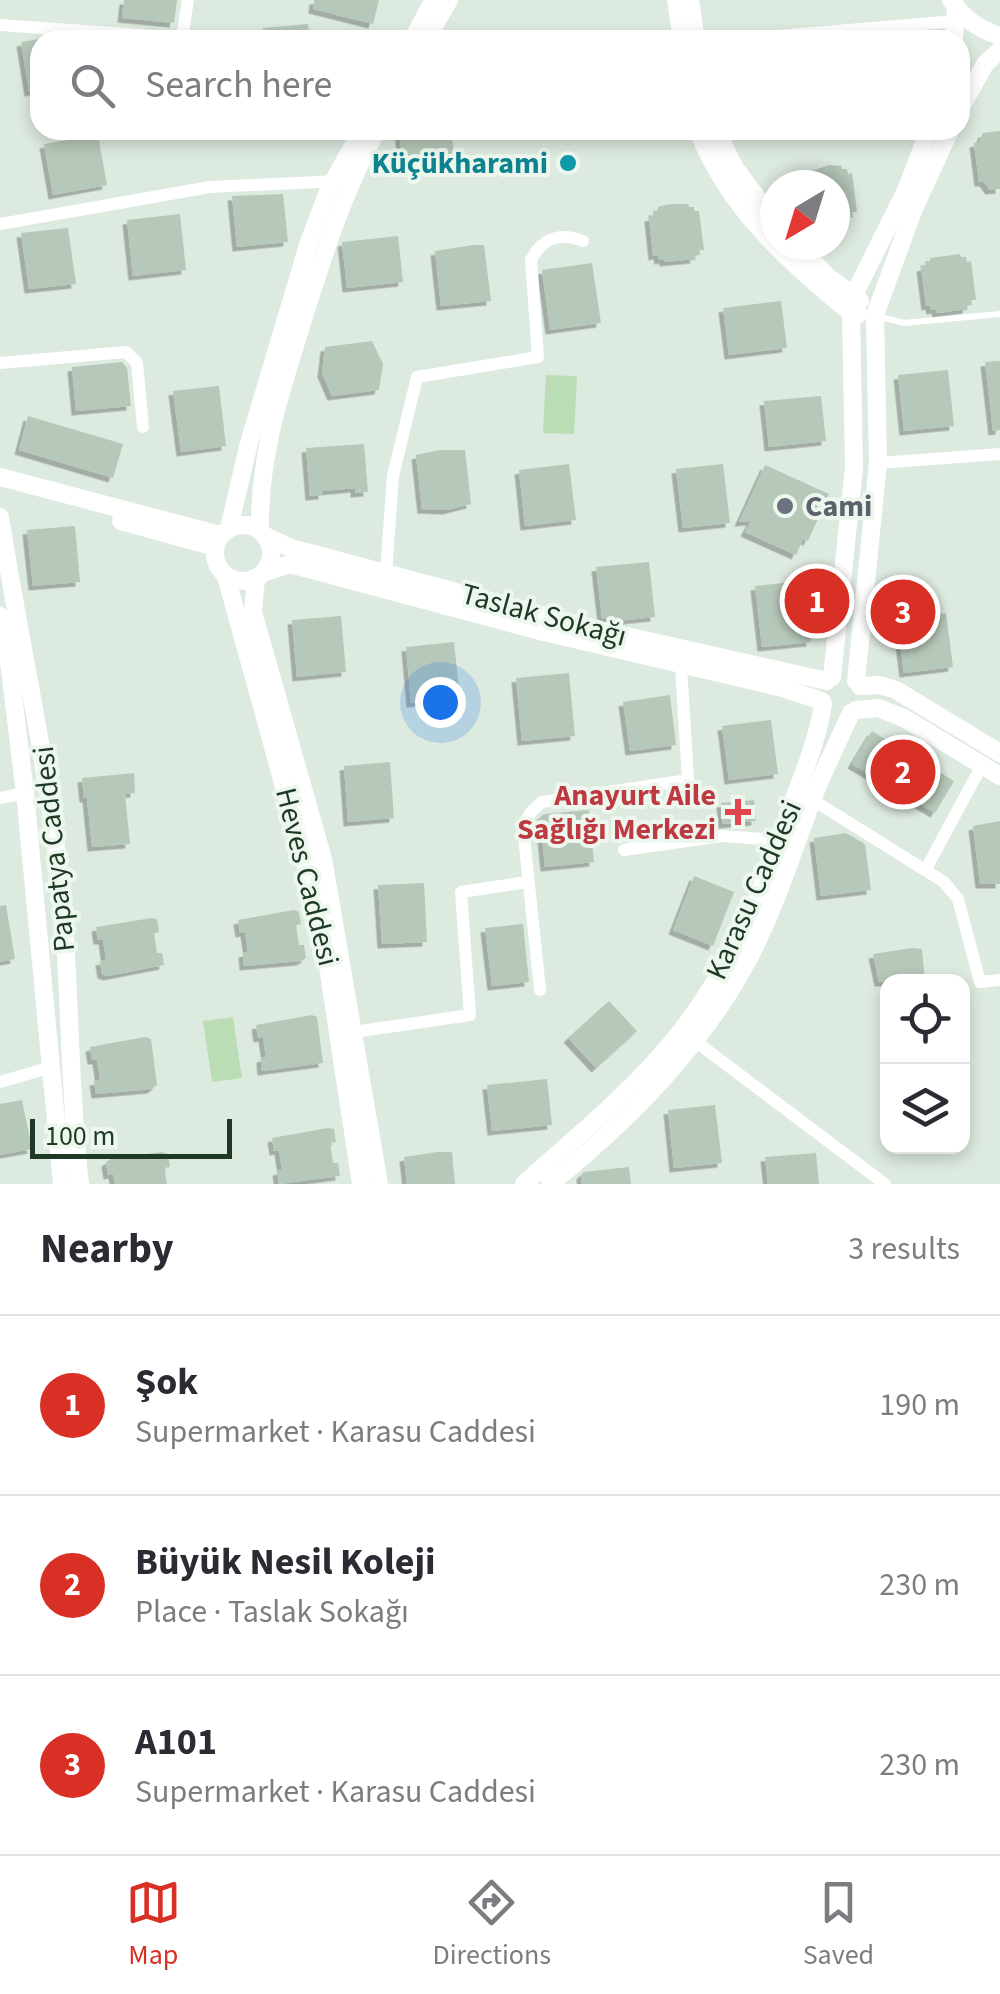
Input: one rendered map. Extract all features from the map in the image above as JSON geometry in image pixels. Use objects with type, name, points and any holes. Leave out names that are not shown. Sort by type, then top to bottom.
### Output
[{"type":"street","points":[[183,30],[188,0]]},
{"type":"street","points":[[418,30],[434,0]]},
{"type":"street","points":[[432,30],[449,0]]},
{"type":"street","points":[[676,0],[680,30]]},
{"type":"street","points":[[690,0],[694,30]]},
{"type":"street","points":[[803,30],[954,9],[983,31],[1000,36]]},
{"type":"street","points":[[0,25],[70,30]]},
{"type":"street","points":[[970,91],[985,64],[1000,50]]},
{"type":"street","points":[[358,140],[343,180],[264,448],[262,533],[270,559],[260,576],[240,582],[226,576],[216,563],[221,537],[309,242],[343,180],[371,140]]},
{"type":"street","points":[[703,140],[720,176],[747,214],[807,277],[875,315]]},
{"type":"street","points":[[721,140],[760,201]]},
{"type":"street","points":[[926,140],[853,304],[854,468],[830,679],[822,692],[823,703],[838,715],[878,708],[890,712],[1000,776]]},
{"type":"street","points":[[854,711],[862,698],[858,683],[878,463],[875,315],[913,211],[945,140]]},
{"type":"street","points":[[0,224],[210,188],[343,180]]},
{"type":"street","points":[[386,574],[394,476],[417,377],[538,357],[531,260],[550,239],[570,237],[583,241]]},
{"type":"street","points":[[811,260],[853,304]]},
{"type":"street","points":[[0,363],[126,352],[137,363],[143,427]]},
{"type":"street","points":[[878,463],[1000,454]]},
{"type":"street","points":[[0,477],[221,537]]},
{"type":"street","points":[[0,488],[221,537],[244,525],[262,533]]},
{"type":"street","name":"Papatya Caddesi","points":[[0,516],[32,681],[52,814],[65,938],[80,1184]]},
{"type":"street","name":"Taslak Sokağı","points":[[262,533],[291,548],[595,629],[830,679]]},
{"type":"street","name":"Taslak Sokağı","points":[[260,576],[290,564],[681,666],[779,687],[823,703]]},
{"type":"street","name":"Heves Caddesi","points":[[226,576],[321,922],[362,1184]]},
{"type":"street","name":"Heves Caddesi","points":[[260,576],[253,612],[323,859],[379,1184]]},
{"type":"street","name":"Papatya Caddesi","points":[[0,616],[25,793],[62,1184]]},
{"type":"street","points":[[540,990],[523,827],[530,812],[542,802],[688,780],[681,666]]},
{"type":"street","points":[[830,679],[845,675],[858,683],[896,690],[1000,754]]},
{"type":"street","name":"Karasu Caddesi","points":[[524,1184],[641,1077],[694,1014],[738,938],[780,840],[819,733],[823,703]]},
{"type":"street","name":"Karasu Caddesi","points":[[550,1184],[638,1104],[721,1004],[756,944],[813,800],[854,711]]},
{"type":"street","points":[[926,870],[982,765]]},
{"type":"street","points":[[0,798],[25,793]]},
{"type":"street","points":[[813,800],[944,882],[958,899],[980,982],[1000,980]]},
{"type":"street","points":[[624,850],[722,836],[780,840]]},
{"type":"street","points":[[354,1032],[470,1016],[460,892],[527,882]]},
{"type":"street","points":[[695,1040],[885,1184]]},
{"type":"street","points":[[0,1082],[52,1067]]},
{"type":"lane","points":[[875,315],[904,323],[1000,314]]},
{"type":"green space","points":[[546,375],[577,376],[574,434],[543,433]]},
{"type":"green space","points":[[233,1017],[242,1078],[212,1082],[203,1021]]},
{"type":"building","points":[[124,0],[177,0],[174,23],[122,18]]},
{"type":"building","points":[[314,0],[379,0],[373,24],[313,9]]},
{"type":"building","points":[[308,24],[309,30],[263,30]]},
{"type":"building","points":[[30,41],[29,92],[21,42]]},
{"type":"building","points":[[1000,131],[1000,189],[990,190],[979,182],[974,143],[979,142],[983,133]]},
{"type":"building","points":[[99,140],[107,185],[53,195],[44,144]]},
{"type":"building","points":[[400,140],[452,140],[455,163],[403,168]]},
{"type":"building","points":[[829,165],[847,170],[815,170]]},
{"type":"building","points":[[852,173],[857,212],[852,212],[850,218]]},
{"type":"building","points":[[283,194],[288,242],[237,247],[232,196]]},
{"type":"building","points":[[688,204],[699,211],[704,250],[699,250],[695,259],[664,262],[658,255],[653,256],[649,217],[654,216],[658,207]]},
{"type":"building","points":[[180,214],[186,270],[133,276],[127,220]]},
{"type":"building","points":[[68,228],[76,284],[29,289],[21,233]]},
{"type":"building","points":[[398,236],[403,282],[347,288],[342,242]]},
{"type":"building","points":[[484,245],[491,301],[441,306],[435,251]]},
{"type":"building","points":[[960,254],[971,261],[976,300],[971,300],[967,309],[937,313],[926,306],[921,267],[930,258]]},
{"type":"building","points":[[592,263],[601,323],[550,330],[542,270]]},
{"type":"building","points":[[781,301],[787,348],[729,355],[723,308]]},
{"type":"building","points":[[372,341],[383,364],[379,390],[332,396],[322,373],[325,347]]},
{"type":"building","points":[[1000,361],[1000,430],[993,431],[985,362]]},
{"type":"building","points":[[122,362],[127,368],[131,406],[76,411],[72,367]]},
{"type":"building","points":[[948,370],[954,426],[904,431],[898,375]]},
{"type":"building","points":[[219,386],[226,446],[181,452],[173,391]]},
{"type":"building","points":[[821,396],[826,441],[769,447],[764,401]]},
{"type":"building","points":[[28,416],[123,444],[113,478],[19,450]]},
{"type":"building","points":[[364,444],[368,492],[355,493],[355,488],[310,496],[306,448]]},
{"type":"building","points":[[465,450],[471,504],[447,510],[422,509],[416,455]]},
{"type":"building","points":[[569,464],[576,520],[525,526],[519,470]]},
{"type":"building","points":[[723,464],[730,523],[683,528],[676,469]]},
{"type":"building","name":"Cami","points":[[765,465],[829,494],[808,541],[803,539],[796,555],[745,532],[751,521],[739,522]]},
{"type":"building","points":[[75,526],[80,582],[33,586],[27,530]]},
{"type":"building","points":[[649,562],[655,617],[616,621],[602,618],[596,567]]},
{"type":"building","points":[[803,581],[811,642],[762,647],[755,586]]},
{"type":"building","points":[[946,613],[953,667],[904,673],[897,619]]},
{"type":"building","points":[[341,616],[346,672],[297,677],[292,620]]},
{"type":"building","points":[[454,642],[460,699],[411,703],[406,647]]},
{"type":"building","points":[[569,673],[575,736],[522,741],[516,678]]},
{"type":"building","points":[[670,695],[676,745],[630,751],[623,702]]},
{"type":"building","points":[[771,720],[778,774],[729,780],[722,726]]},
{"type":"building","points":[[872,731],[954,781],[935,813],[852,764]]},
{"type":"building","points":[[390,762],[394,818],[348,822],[344,766]]},
{"type":"building","points":[[134,773],[135,793],[125,794],[130,844],[92,847],[82,778]]},
{"type":"building","points":[[754,800],[756,821],[723,824],[721,803]]},
{"type":"building","points":[[589,810],[594,862],[545,867],[540,817]]},
{"type":"building","points":[[1000,821],[1000,884],[980,884],[973,826]]},
{"type":"building","points":[[846,833],[865,844],[871,890],[821,896],[814,838]]},
{"type":"building","points":[[694,876],[734,892],[713,946],[673,930]]},
{"type":"building","points":[[424,883],[427,942],[382,944],[378,885]]},
{"type":"building","points":[[6,905],[15,959],[0,962],[0,906]]},
{"type":"building","points":[[299,912],[299,945],[304,945],[306,958],[244,966],[243,953],[248,952],[245,932],[240,933],[238,920]]},
{"type":"building","points":[[157,919],[157,953],[162,953],[164,965],[102,974],[100,961],[106,960],[96,927]]},
{"type":"building","points":[[523,924],[529,982],[492,986],[485,928]]},
{"type":"building","points":[[922,949],[924,974],[880,974],[879,982],[873,954]]},
{"type":"building","points":[[609,1001],[637,1031],[596,1068],[568,1038]]},
{"type":"building","points":[[317,1017],[323,1063],[262,1071],[261,1058],[266,1057],[263,1037],[258,1038],[256,1025]]},
{"type":"building","points":[[151,1039],[157,1085],[152,1089],[96,1094],[94,1081],[100,1080],[90,1047]]},
{"type":"building","points":[[547,1079],[552,1125],[492,1131],[487,1085]]},
{"type":"building","points":[[22,1100],[32,1149],[0,1155],[0,1104]]},
{"type":"building","points":[[715,1105],[722,1163],[674,1168],[668,1110]]},
{"type":"building","points":[[334,1129],[336,1142],[330,1143],[340,1176],[279,1184],[279,1150],[274,1151],[272,1138]]},
{"type":"building","points":[[452,1152],[455,1184],[407,1184],[404,1157]]},
{"type":"building","points":[[816,1153],[819,1184],[768,1184],[765,1157]]},
{"type":"building","points":[[168,1154],[170,1167],[164,1168],[167,1184],[115,1184],[113,1174],[108,1175],[106,1162],[111,1159]]},
{"type":"building","points":[[629,1167],[631,1184],[582,1184],[584,1172]]},
{"type":"place","name":"Küçükharami","points":[[568,163]]},
{"type":"place","name":"Cami","points":[[785,506]]},
{"type":"place","name":"Şok","points":[[817,601]]},
{"type":"place","name":"A101","points":[[903,612]]},
{"type":"place","name":"Büyük Nesil Koleji","points":[[903,772]]},
{"type":"place","name":"Anayurt Aile Sağlığı Merkezi","points":[[738,812]]}]
